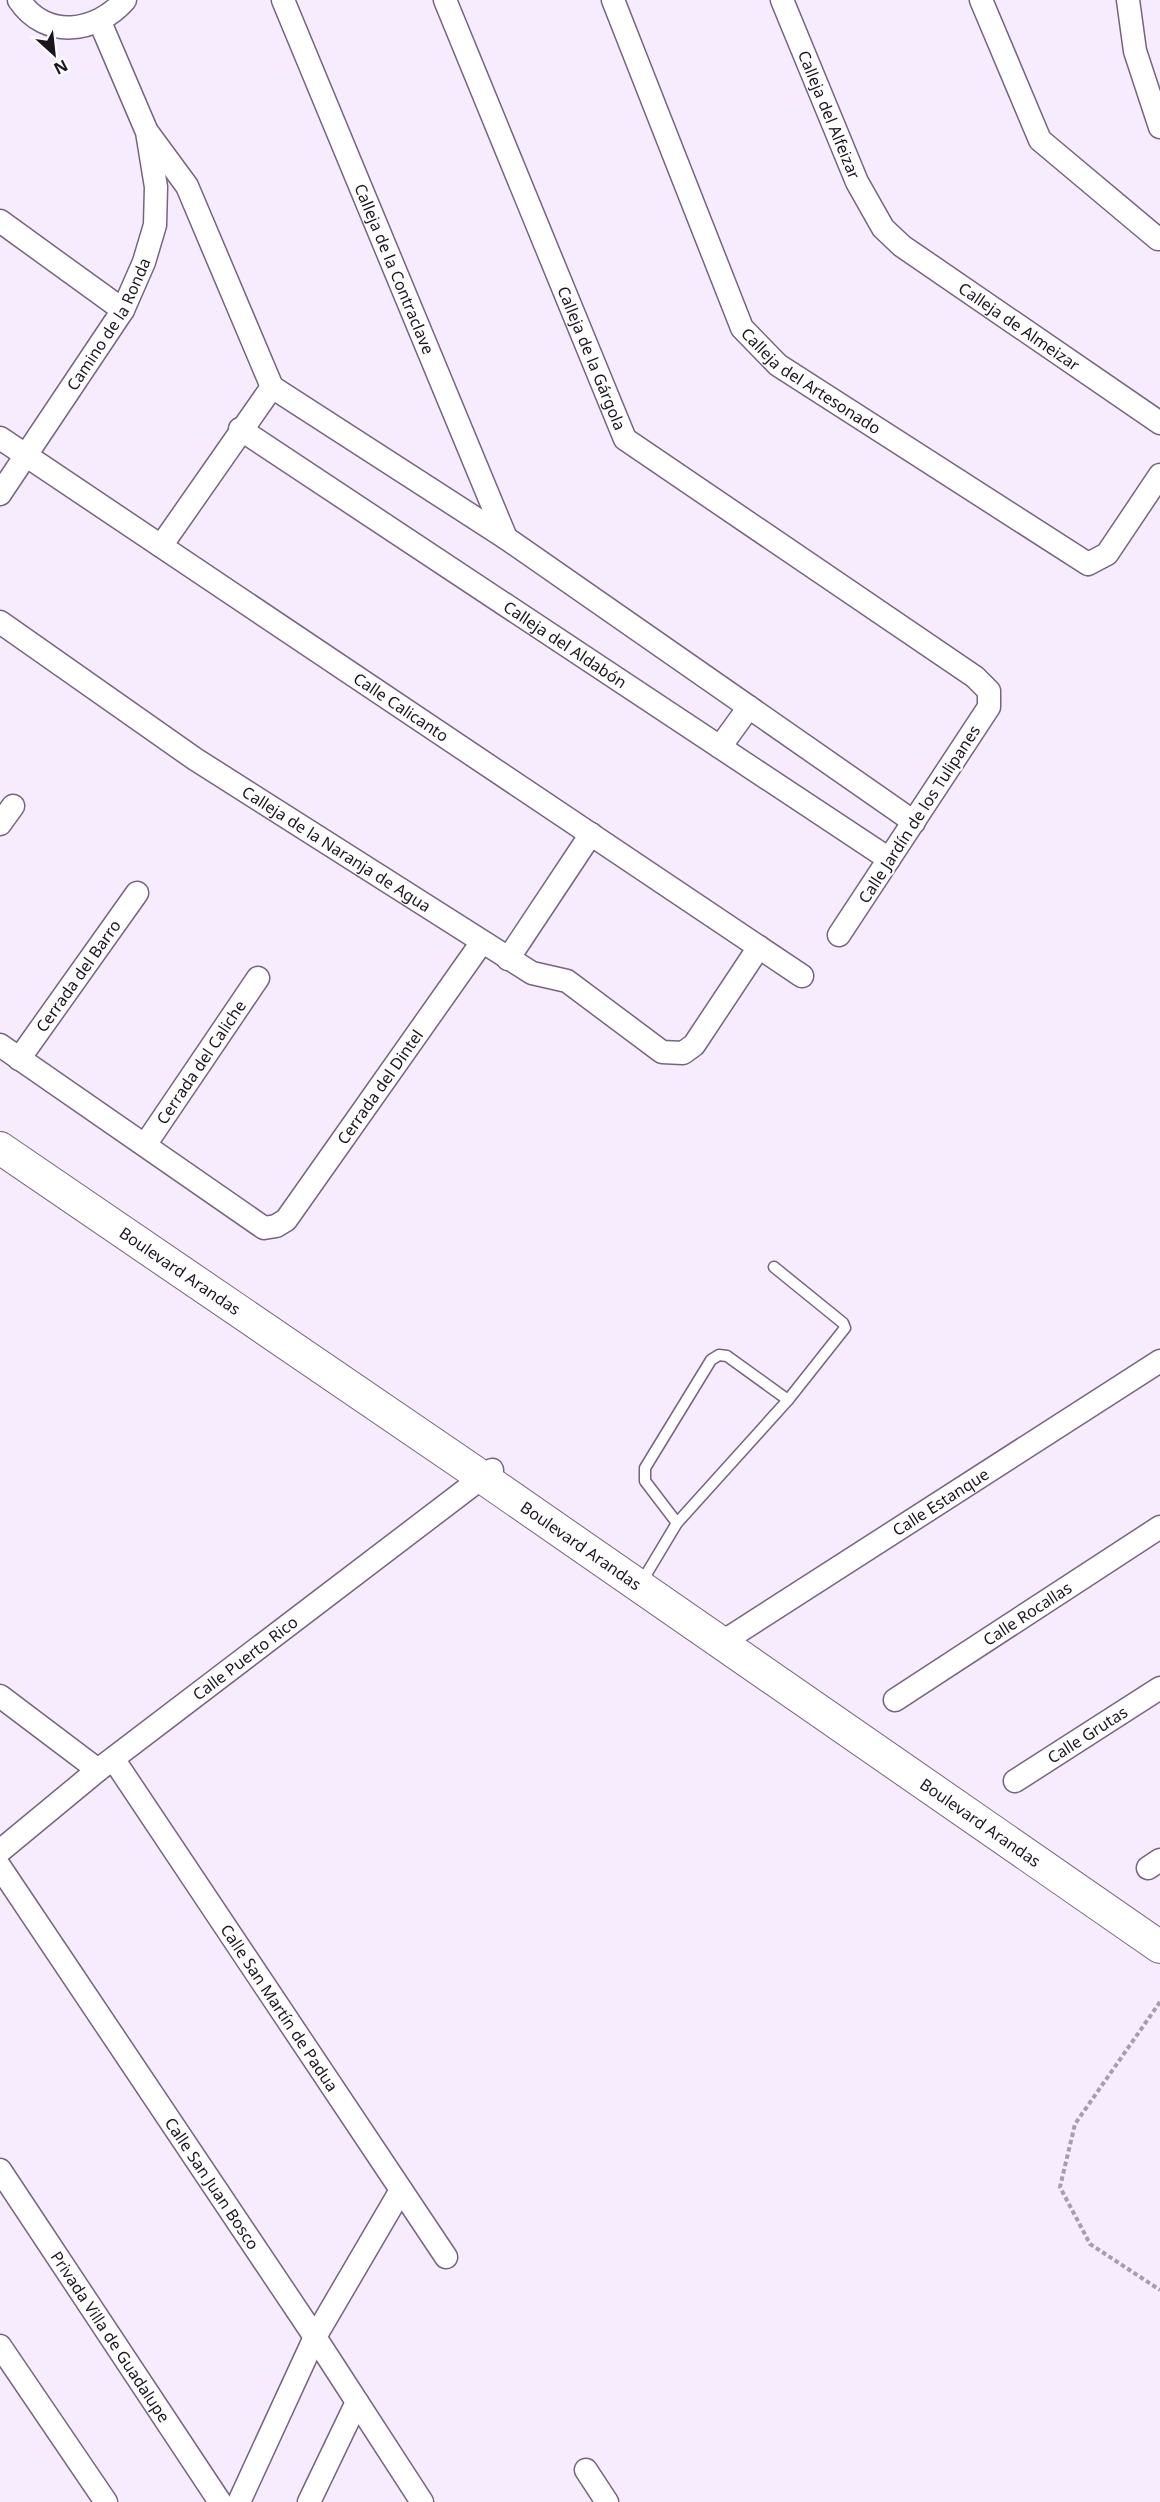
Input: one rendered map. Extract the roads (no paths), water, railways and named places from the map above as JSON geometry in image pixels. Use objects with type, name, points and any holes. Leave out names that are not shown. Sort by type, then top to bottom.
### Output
[{"type":"main road","name":"Boulevard Arandas","points":[[0,1131],[728,1638],[1160,1947]]},
{"type":"main road","name":"Boulevard Arandas","points":[[0,1148],[488,1473],[647,1573],[728,1638],[1160,1921]]},
{"type":"street","points":[[19,0],[26,11],[49,24],[74,28],[100,22],[125,0]]},
{"type":"street","name":"Calleja de la Contraclave","points":[[283,0],[506,538]]},
{"type":"street","name":"Calleja de la Gárgola","points":[[445,0],[625,439],[975,677],[989,691]]},
{"type":"street","name":"Calleja del Artesonado","points":[[613,0],[742,328],[778,365],[1088,564],[1107,554],[1160,475]]},
{"type":"street","name":"Calleja del Alfeizar","points":[[782,0],[857,182],[883,228]]},
{"type":"street","points":[[981,0],[1040,140],[1158,239]]},
{"type":"street","points":[[1128,0],[1135,51],[1158,117]]},
{"type":"street","name":"Camino de la Ronda","points":[[100,22],[147,132],[187,186],[272,387]]},
{"type":"street","name":"Camino de la Ronda","points":[[0,494],[123,309],[144,262],[155,225],[156,187],[147,132]]},
{"type":"street","points":[[0,221],[123,309]]},
{"type":"street","name":"Calleja de Almeizar","points":[[883,228],[902,246],[1160,423]]},
{"type":"street","points":[[161,546],[240,429],[272,387],[506,538],[914,822]]},
{"type":"street","name":"Calleja del Aldabón","points":[[240,429],[889,860]]},
{"type":"street","name":"Calle Calicanto","points":[[0,438],[802,976]]},
{"type":"street","name":"Calleja de la Naranja de Agua","points":[[0,622],[195,759],[532,973],[567,981],[662,1052],[683,1053],[694,1045],[759,947]]},
{"type":"street","name":"Calle Jardín de los Tulipanes","points":[[839,935],[989,707],[989,691]]},
{"type":"street","points":[[720,747],[749,707]]},
{"type":"street","points":[[508,958],[591,834]]},
{"type":"street","name":"Cerrada del Barro","points":[[19,1059],[137,893]]},
{"type":"street","name":"Cerrada del Dintel","points":[[145,1145],[264,1228],[276,1226],[286,1220],[482,942]]},
{"type":"street","name":"Cerrada del Caliche","points":[[145,1145],[258,978]]},
{"type":"street","points":[[0,1046],[145,1145]]},
{"type":"street","name":"Calle Estanque","points":[[728,1638],[1160,1361]]},
{"type":"street","name":"Calle Puerto Rico","points":[[0,1851],[106,1765],[488,1473]]},
{"type":"street","name":"Calle Rocallas","points":[[894,1700],[1160,1527]]},
{"type":"street","name":"Calle Grutas","points":[[1015,1781],[1160,1688]]},
{"type":"street","name":"Calle San Martín de Padua","points":[[0,1696],[106,1765],[446,2257]]},
{"type":"street","name":"Calle San Juan Bosco","points":[[0,1867],[315,2337],[422,2502]]},
{"type":"street","name":"Privada Villa de Guadalupe","points":[[0,2170],[220,2502]]},
{"type":"street","points":[[239,2502],[315,2337],[401,2190]]},
{"type":"street","points":[[0,2346],[106,2502]]},
{"type":"street","points":[[309,2502],[357,2402]]},
{"type":"street","points":[[586,2470],[607,2502]]},
{"type":"lane","points":[[647,1573],[677,1523],[788,1400],[845,1328],[843,1323],[774,1267]]},
{"type":"lane","points":[[677,1523],[645,1481],[645,1468],[711,1360],[718,1355],[727,1356],[788,1400]]}]
